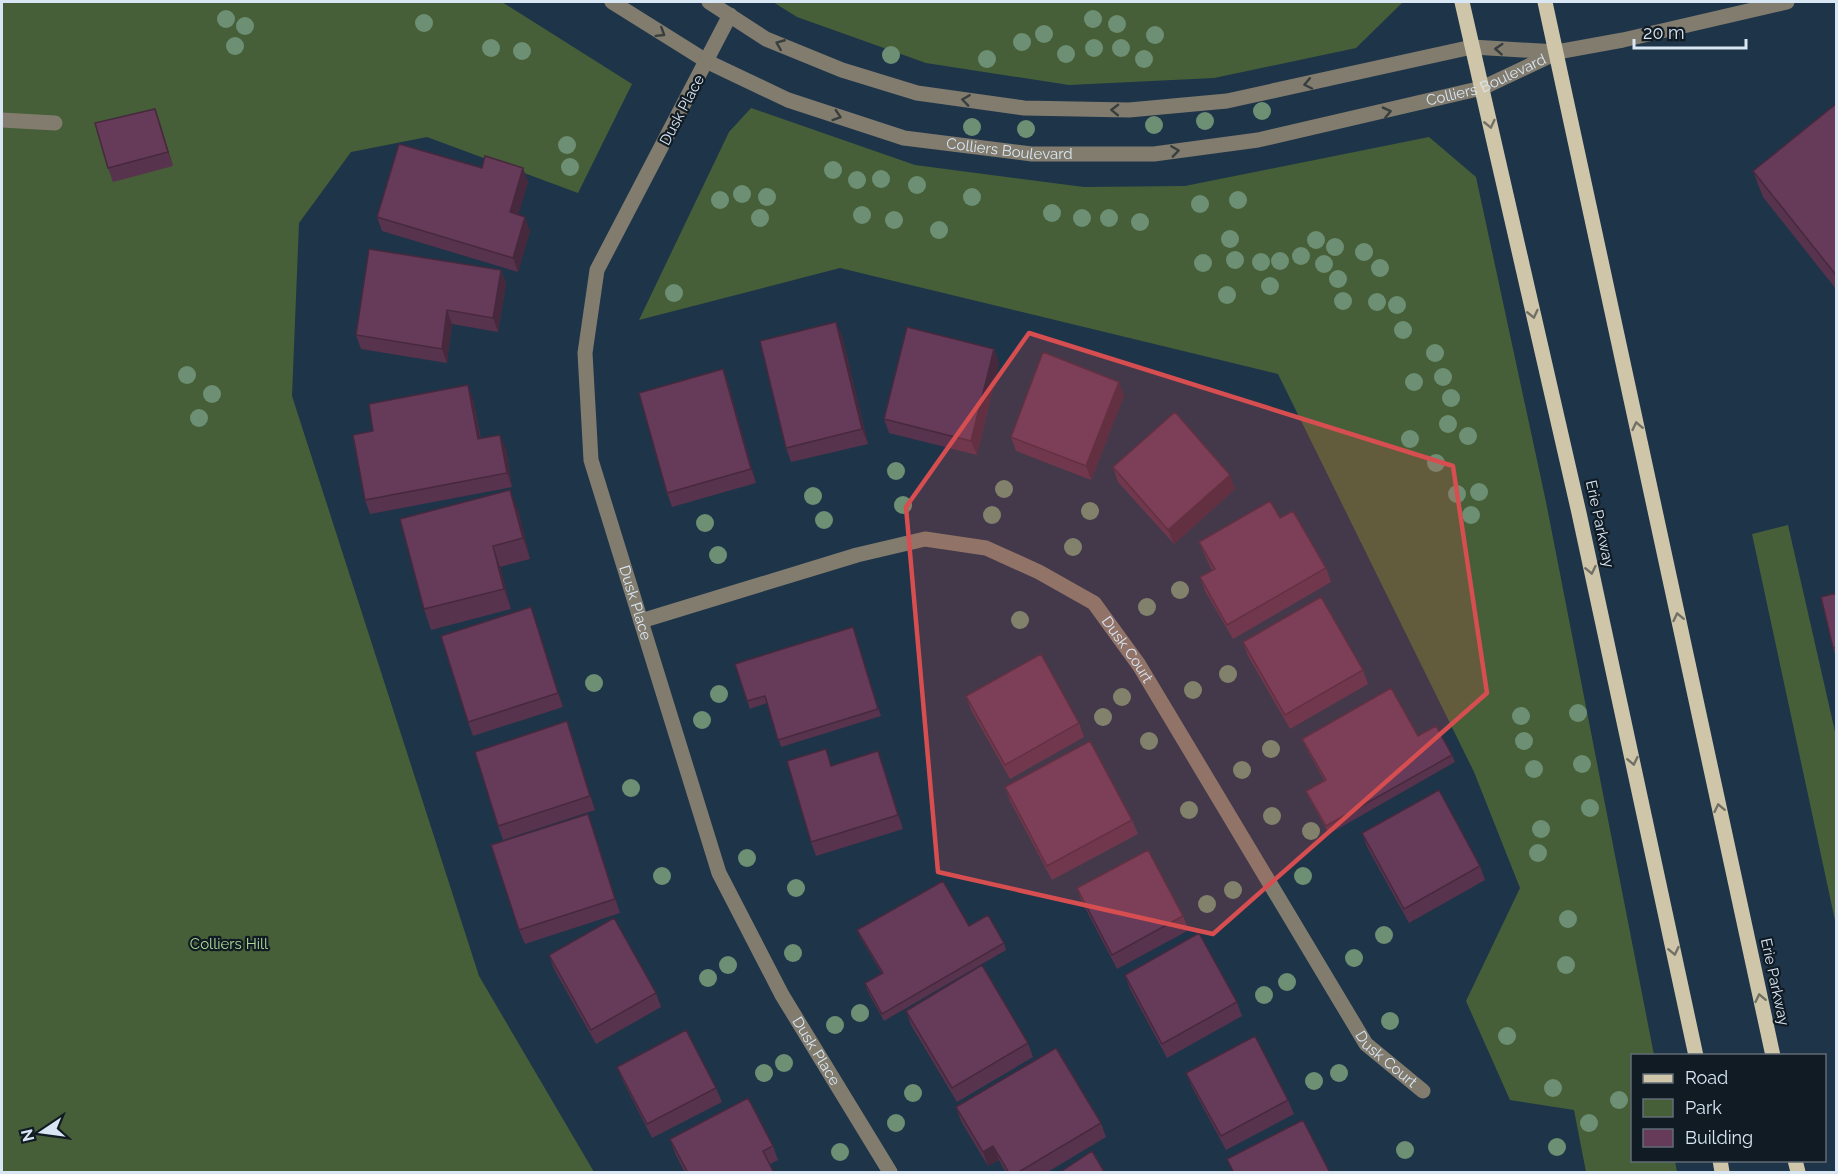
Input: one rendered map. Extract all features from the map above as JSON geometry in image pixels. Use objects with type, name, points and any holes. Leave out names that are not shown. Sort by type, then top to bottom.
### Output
[{"type":"main road","name":"Erie Parkway","points":[[1462,2],[1576,501],[1696,1054]]},
{"type":"main road","name":"Erie Parkway","points":[[1545,2],[1773,1054]]},
{"type":"street","name":"Colliers Boulevard","points":[[612,2],[708,62],[788,100],[904,138],[1032,154],[1154,154],[1258,140],[1482,88],[1557,52]]},
{"type":"street","name":"Colliers Boulevard","points":[[710,2],[766,39],[842,70],[916,93],[1024,108],[1129,110],[1227,101],[1472,47],[1557,52]]},
{"type":"street","points":[[1557,52],[1623,40],[1786,2]]},
{"type":"street","name":"Dusk Place","points":[[730,15],[708,62],[597,270],[585,353],[591,460],[719,873],[782,995],[890,1173]]},
{"type":"street","points":[[2,120],[55,123]]},
{"type":"street","name":"Dusk Court","points":[[640,621],[857,555],[925,539],[987,548],[1039,572],[1094,603],[1144,674],[1366,1044],[1423,1091]]},
{"type":"highlighted area","points":[[1029,333],[1453,466],[1487,693],[1213,934],[938,872],[906,507]]},
{"type":"green space","name":"Colliers Hill","points":[[2,2],[502,2],[632,84],[578,193],[427,137],[351,152],[299,223],[292,396],[479,976],[594,1172],[2,1172]]},
{"type":"green space","points":[[773,2],[1403,2],[1356,48],[1214,78],[1069,85],[926,63],[797,17]]},
{"type":"green space","points":[[751,108],[915,165],[1084,187],[1185,186],[1429,137],[1476,177],[1546,502],[1654,1054],[1631,1054],[1631,1162],[1675,1162],[1677,1172],[1586,1172],[1574,1110],[1510,1100],[1466,1001],[1520,888],[1474,772],[1278,374],[840,268],[639,320],[729,132]]},
{"type":"green space","points":[[1788,525],[1836,736],[1836,925],[1752,534]]},
{"type":"building","points":[[1836,104],[1836,275],[1753,171]]},
{"type":"building","points":[[155,109],[168,152],[108,168],[95,123]]},
{"type":"building","points":[[399,144],[482,168],[485,156],[523,168],[510,212],[525,217],[513,258],[377,217]]},
{"type":"building","points":[[369,249],[501,270],[493,318],[447,310],[442,349],[356,335]]},
{"type":"building","points":[[836,322],[862,429],[786,448],[760,341]]},
{"type":"building","points":[[907,327],[994,349],[971,441],[884,419]]},
{"type":"building","points":[[1043,352],[1119,382],[1086,466],[1011,437]]},
{"type":"building","points":[[723,369],[751,469],[667,493],[639,393]]},
{"type":"building","points":[[468,385],[478,439],[500,435],[507,473],[365,500],[353,435],[373,431],[369,404]]},
{"type":"building","points":[[1175,412],[1230,475],[1168,530],[1113,467]]},
{"type":"building","points":[[510,490],[523,538],[493,546],[504,589],[424,609],[400,519]]},
{"type":"building","points":[[1270,501],[1280,518],[1293,511],[1326,568],[1227,625],[1200,577],[1215,569],[1199,542]]},
{"type":"building","points":[[1836,593],[1836,647],[1833,648],[1821,597]]},
{"type":"building","points":[[1321,597],[1363,670],[1285,715],[1243,642]]},
{"type":"building","points":[[531,607],[558,693],[468,722],[441,636]]},
{"type":"building","points":[[853,627],[878,709],[778,740],[765,696],[747,701],[735,664]]},
{"type":"building","points":[[1041,654],[1079,723],[1005,765],[966,696]]},
{"type":"building","points":[[1391,688],[1418,736],[1436,726],[1452,755],[1326,826],[1306,791],[1326,780],[1302,739]]},
{"type":"building","points":[[567,721],[590,796],[498,826],[475,752]]},
{"type":"building","points":[[1090,741],[1132,820],[1047,866],[1005,787]]},
{"type":"building","points":[[826,749],[831,766],[878,751],[898,815],[811,842],[787,761]]},
{"type":"building","points":[[1439,790],[1480,866],[1404,909],[1362,833]]},
{"type":"building","points":[[588,814],[615,899],[519,930],[491,845]]},
{"type":"building","points":[[1148,850],[1183,916],[1112,955],[1077,888]]},
{"type":"building","points":[[943,881],[969,926],[988,915],[1004,943],[882,1014],[865,983],[883,973],[857,930]]},
{"type":"building","points":[[614,918],[656,993],[591,1030],[549,955]]},
{"type":"building","points":[[1199,933],[1237,1002],[1162,1044],[1125,975]]},
{"type":"building","points":[[982,965],[1028,1043],[952,1088],[906,1011]]},
{"type":"building","points":[[686,1030],[716,1088],[647,1124],[617,1067]]},
{"type":"building","points":[[1255,1036],[1288,1100],[1221,1136],[1186,1073]]},
{"type":"building","points":[[1056,1048],[1101,1123],[1017,1173],[1009,1173],[993,1146],[983,1152],[956,1107]]},
{"type":"building","points":[[748,1098],[773,1146],[763,1151],[774,1173],[688,1173],[670,1139]]},
{"type":"building","points":[[1303,1120],[1330,1173],[1234,1173],[1227,1159]]},
{"type":"building","points":[[1092,1151],[1105,1173],[1059,1173]]}]
